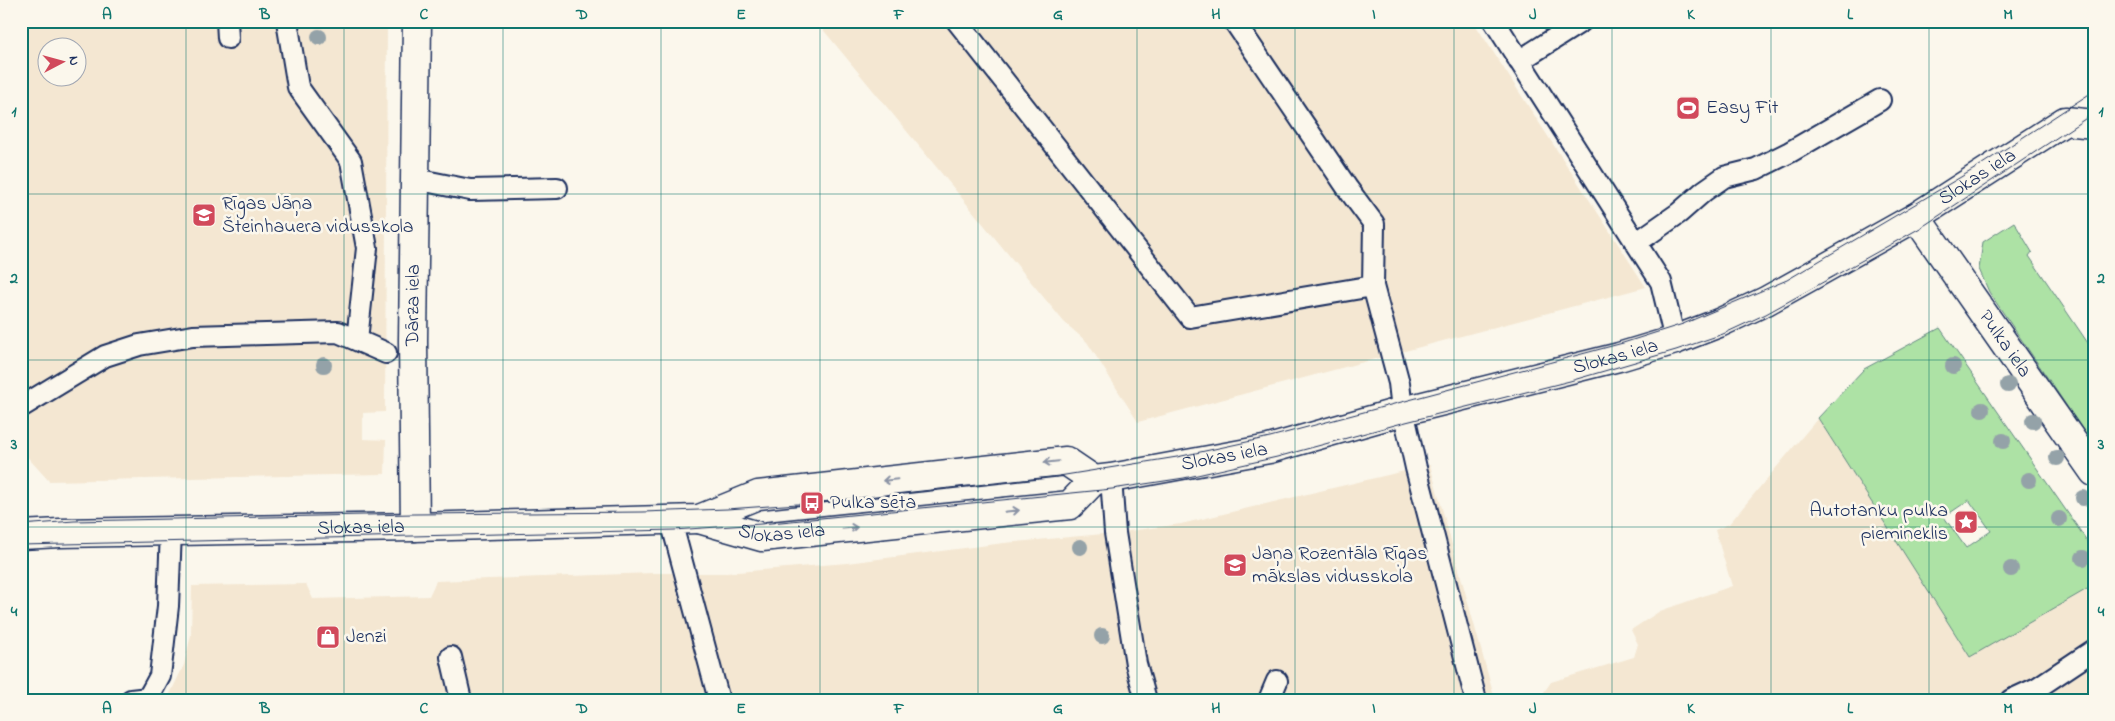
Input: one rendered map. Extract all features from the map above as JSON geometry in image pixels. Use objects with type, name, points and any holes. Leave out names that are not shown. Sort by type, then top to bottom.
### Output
[{"type":"street","name":"Dārza iela","points":[[415,527],[413,360],[417,21]]},
{"type":"street","name":"Slokas iela","points":[[699,519],[762,537],[1070,505],[1102,479],[1269,449],[1403,411],[1619,357],[1675,340],[1719,323],[1766,301],[1916,217],[2065,121],[2094,124]]},
{"type":"street","name":"Pulka iela","points":[[1916,217],[2094,472]]},
{"type":"street","name":"Slokas iela","points":[[21,535],[671,521],[699,519],[758,495],[1066,461],[1102,479]]},
{"type":"lane","points":[[287,21],[298,87],[351,161],[367,248],[358,340]]},
{"type":"lane","points":[[957,21],[1190,317],[1373,286]]},
{"type":"lane","points":[[1234,21],[1348,189],[1374,224],[1373,286],[1399,383],[1403,411],[1476,700]]},
{"type":"lane","points":[[1494,21],[1662,282],[1675,340]]},
{"type":"lane","points":[[1520,61],[1582,21]]},
{"type":"lane","points":[[1636,243],[1724,177],[1764,165],[1880,100]]},
{"type":"lane","points":[[415,179],[470,190],[557,188]]},
{"type":"lane","points":[[21,407],[104,356],[139,345],[193,336],[338,332],[386,353]]},
{"type":"lane","points":[[1102,479],[1114,533],[1136,664],[1146,700]]},
{"type":"lane","points":[[671,521],[718,700]]},
{"type":"lane","points":[[142,699],[160,676],[168,606],[171,531]]},
{"type":"lane","points":[[2011,700],[2041,694],[2094,650]]},
{"type":"lane","points":[[452,657],[461,700]]},
{"type":"lane","points":[[1270,700],[1277,681]]},
{"type":"shaded area","name":"Rīgas Jāņa Šteinhauera vidusskola","points":[[21,21],[387,21],[385,412],[363,413],[363,439],[386,440],[385,474],[49,481],[21,450]]},
{"type":"shaded area","points":[[816,21],[1473,21],[1646,287],[1138,422],[1087,342],[1064,322]]},
{"type":"shaded area","points":[[1818,418],[1970,657],[2094,585],[2094,700],[1526,700],[1542,695],[1551,682],[1634,657],[1638,644],[1631,630],[1660,611],[1732,586],[1715,530],[1729,524]]},
{"type":"shaded area","points":[[1430,465],[1495,700],[167,700],[184,665],[191,635],[192,586],[306,584],[313,599],[429,596],[436,581],[653,573],[726,573],[847,563],[1004,543],[1114,533],[1181,524]]},
{"type":"green space","points":[[2014,222],[2032,252],[2029,256],[2094,352],[2094,446],[1989,292],[1979,269],[1983,242]]},
{"type":"green space","points":[[1940,328],[2094,551],[2094,585],[1970,657],[1818,418],[1864,369]],"holes":[[[1969,500],[1991,531],[1966,548],[1944,517]]]},
{"type":"tram line","points":[[21,525],[74,521],[727,509],[812,503],[1059,476],[1177,457],[1270,437],[1623,343],[1683,324],[1787,280],[1976,168],[2094,91]]},
{"type":"tram line","points":[[21,545],[674,530],[761,524],[1112,489],[1184,478],[1277,457],[1570,381],[1723,334],[1766,314],[1922,227],[2094,113]]},
{"type":"place","name":"Easy Fit","points":[[1688,108]]},
{"type":"place","name":"Rīgas Jāņa Šteinhauera vidusskola","points":[[204,215]]},
{"type":"place","name":"Pulka sēta","points":[[812,503]]},
{"type":"place","name":"Autotanku pulka piemineklis","points":[[1966,522]]},
{"type":"place","name":"Jaņa Rozentāla Rīgas mākslas vidusskola","points":[[1235,565]]},
{"type":"place","name":"Jenzi","points":[[328,637]]}]
